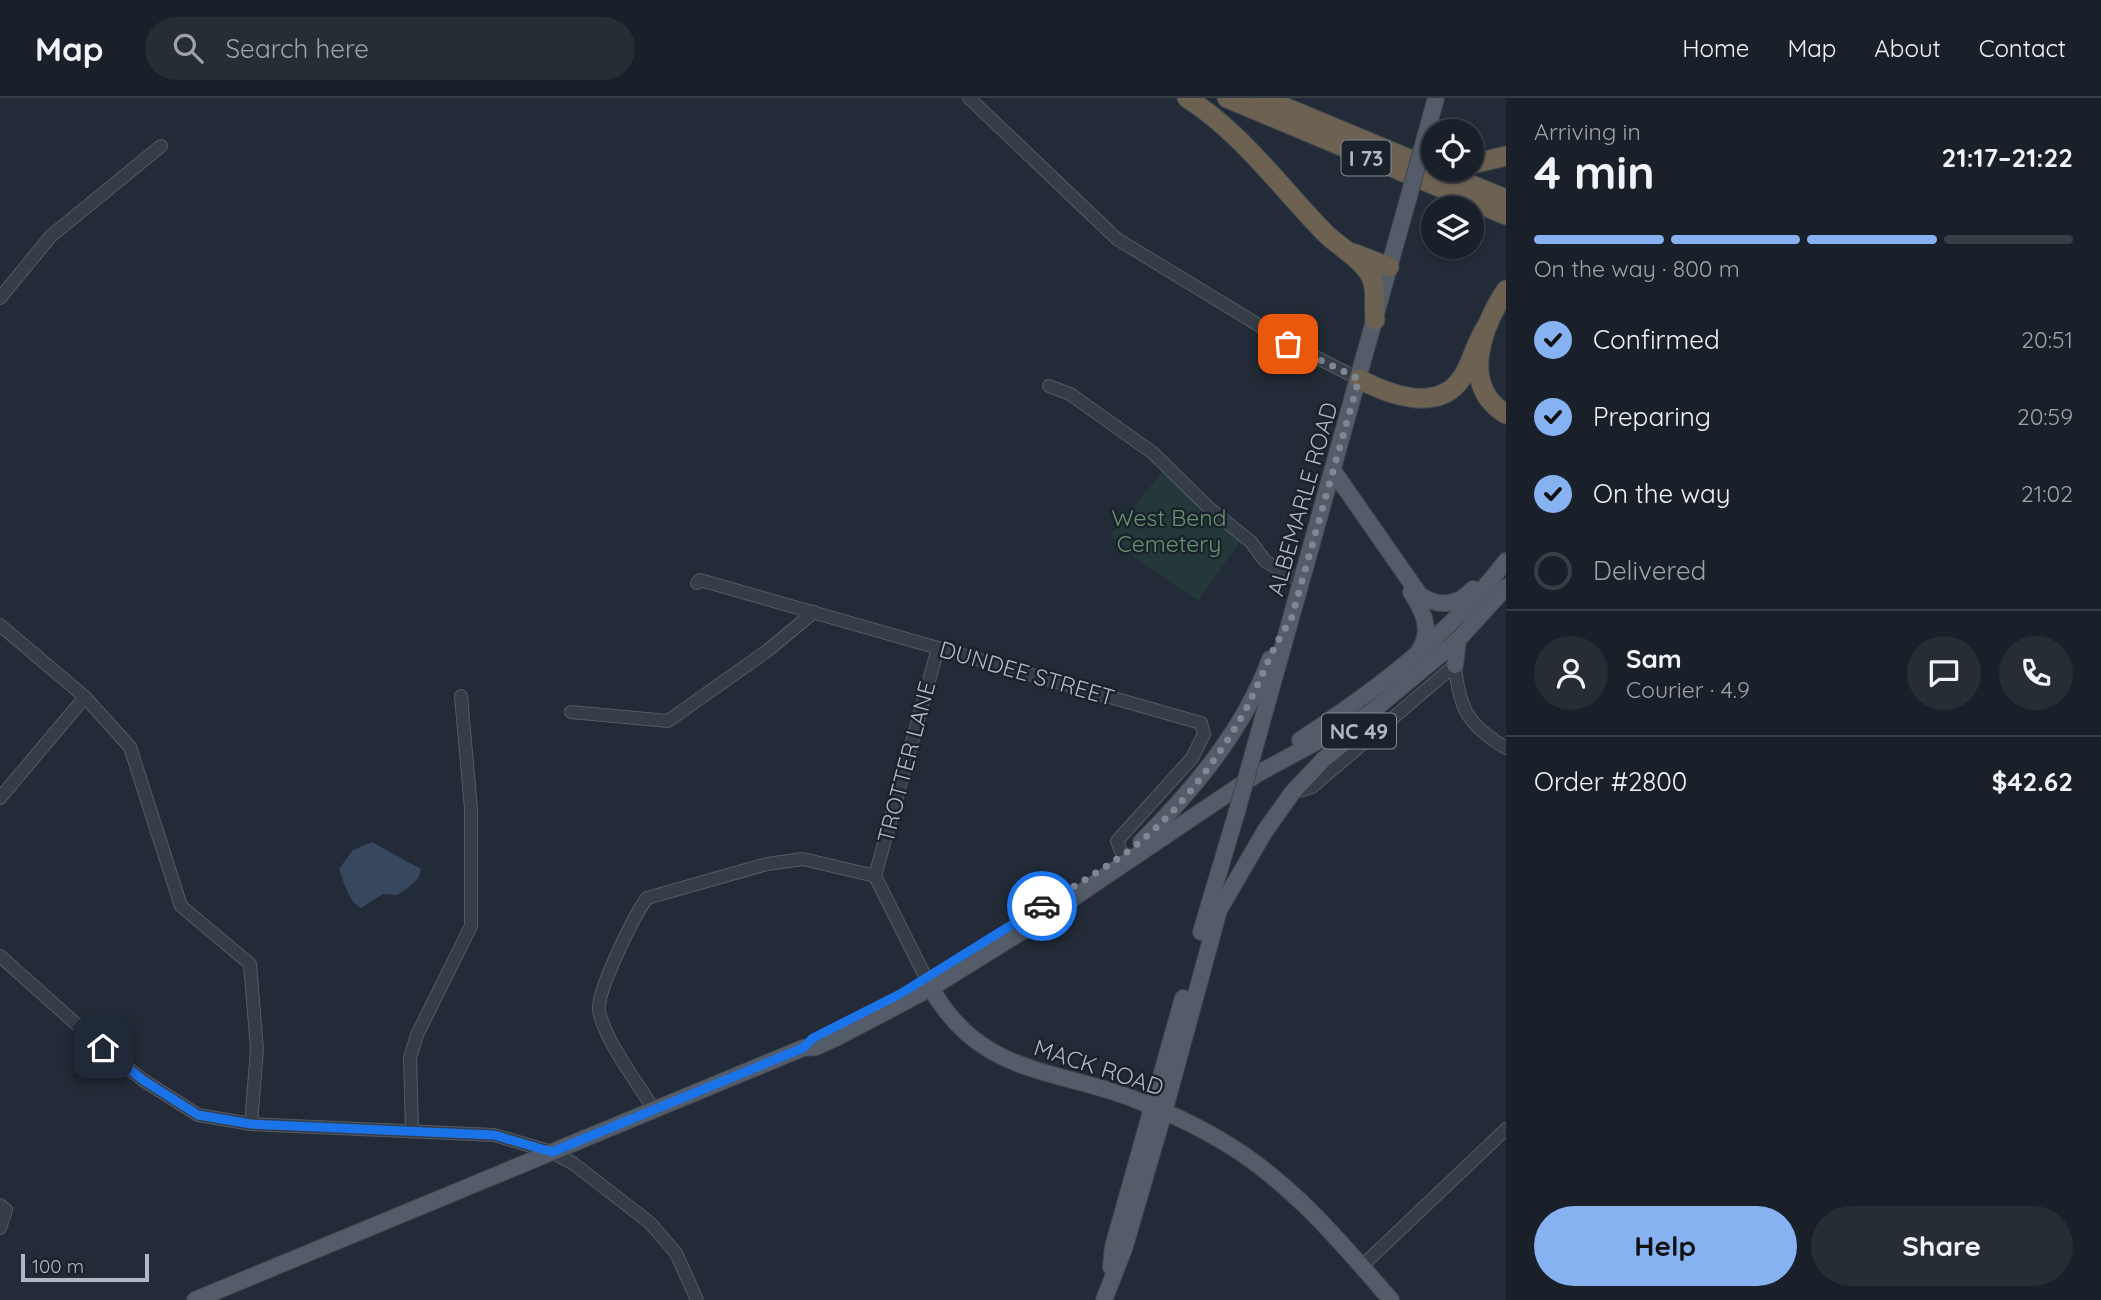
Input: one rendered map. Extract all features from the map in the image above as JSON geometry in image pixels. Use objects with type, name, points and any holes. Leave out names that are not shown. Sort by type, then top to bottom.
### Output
[{"type":"highway","points":[[1187,98],[1241,142],[1303,210],[1370,274],[1375,292],[1375,320]]},
{"type":"highway","name":"I 73","points":[[1227,98],[1506,215]]},
{"type":"highway","name":"I 73","points":[[1263,98],[1421,164]]},
{"type":"highway","points":[[1371,143],[1388,143],[1421,155]]},
{"type":"highway","points":[[1484,161],[1506,156]]},
{"type":"highway","name":"I 73","points":[[1465,182],[1506,199]]},
{"type":"highway","points":[[1346,251],[1389,267]]},
{"type":"highway","points":[[1359,379],[1416,398],[1442,395],[1461,379],[1506,290]]},
{"type":"highway","points":[[1487,326],[1479,360],[1479,382],[1488,400],[1506,414]]},
{"type":"main road","name":"ALBEMARLE ROAD","points":[[1158,1110],[1200,935],[1221,871],[1334,472],[1436,98]]},
{"type":"main road","points":[[1334,472],[1402,574],[1426,624],[1426,638],[1420,663]]},
{"type":"main road","points":[[1402,574],[1423,597],[1450,604],[1463,599],[1484,578],[1503,565]]},
{"type":"main road","points":[[928,983],[1140,842],[1312,738],[1370,713],[1420,663],[1503,565]]},
{"type":"main road","points":[[1420,663],[1458,640],[1506,587]]},
{"type":"main road","points":[[1140,842],[1191,788],[1235,728],[1265,673],[1278,638],[1291,620]]},
{"type":"main road","points":[[1455,665],[1458,640]]},
{"type":"main road","name":"NC 49","points":[[1104,1300],[1124,1249],[1158,1110],[1214,925],[1239,871],[1292,793],[1324,759],[1420,682],[1420,663]]},
{"type":"main road","points":[[195,1300],[803,1048],[813,1038],[928,983],[1050,914],[1312,738]]},
{"type":"main road","name":"ALBEMARLE ROAD","points":[[1214,925],[1221,871]]},
{"type":"main road","name":"MACK ROAD","points":[[928,983],[956,1022],[996,1055],[1039,1073],[1125,1096],[1158,1110],[1248,1157],[1303,1204],[1391,1300]]},
{"type":"street","points":[[969,98],[1112,235],[1147,260],[1288,344],[1359,379]]},
{"type":"street","points":[[0,298],[51,236],[161,146]]},
{"type":"street","points":[[1049,386],[1070,394],[1153,453],[1209,508],[1251,542],[1265,561],[1302,582]]},
{"type":"street","name":"DUNDEE STREET","points":[[697,583],[700,580],[1200,723],[1204,734],[1192,758],[1117,841],[1122,854]]},
{"type":"street","points":[[572,712],[668,721],[767,651],[814,612]]},
{"type":"street","points":[[0,625],[85,697],[130,747],[181,906],[250,964],[257,1049],[251,1124]]},
{"type":"street","name":"TROTTER LANE","points":[[875,876],[938,648]]},
{"type":"street","points":[[1292,793],[1312,787],[1455,665]]},
{"type":"street","points":[[1455,665],[1461,700],[1473,724],[1506,748]]},
{"type":"street","points":[[1430,686],[1442,687],[1461,700]]},
{"type":"street","points":[[412,1130],[410,1058],[416,1035],[471,926],[471,809],[461,696]]},
{"type":"street","points":[[0,798],[85,697]]},
{"type":"street","points":[[654,1110],[606,1029],[599,1009],[610,971],[647,898],[767,864],[803,859],[875,876],[928,983]]},
{"type":"street","points":[[0,956],[143,1080],[198,1115],[251,1124],[494,1135],[552,1152],[574,1164],[650,1223],[676,1253],[697,1300]]},
{"type":"street","points":[[1362,1266],[1506,1129]]},
{"type":"street","points":[[0,1205],[6,1210],[0,1228]]},
{"type":"green space","name":"West Bend Cemetery","points":[[1163,471],[1243,537],[1198,601],[1138,560],[1110,536]]},
{"type":"water","points":[[372,842],[421,869],[416,881],[397,895],[383,894],[361,908],[350,896],[339,869],[353,850]]},
{"type":"way so far","points":[[1042,906],[1140,842],[1191,788],[1235,728],[1265,673],[1278,638],[1291,620],[1359,379],[1288,344]]},
{"type":"route","points":[[103,1048],[143,1080],[198,1115],[251,1124],[494,1135],[552,1152],[803,1048],[813,1038],[900,994],[1042,906]]}]
